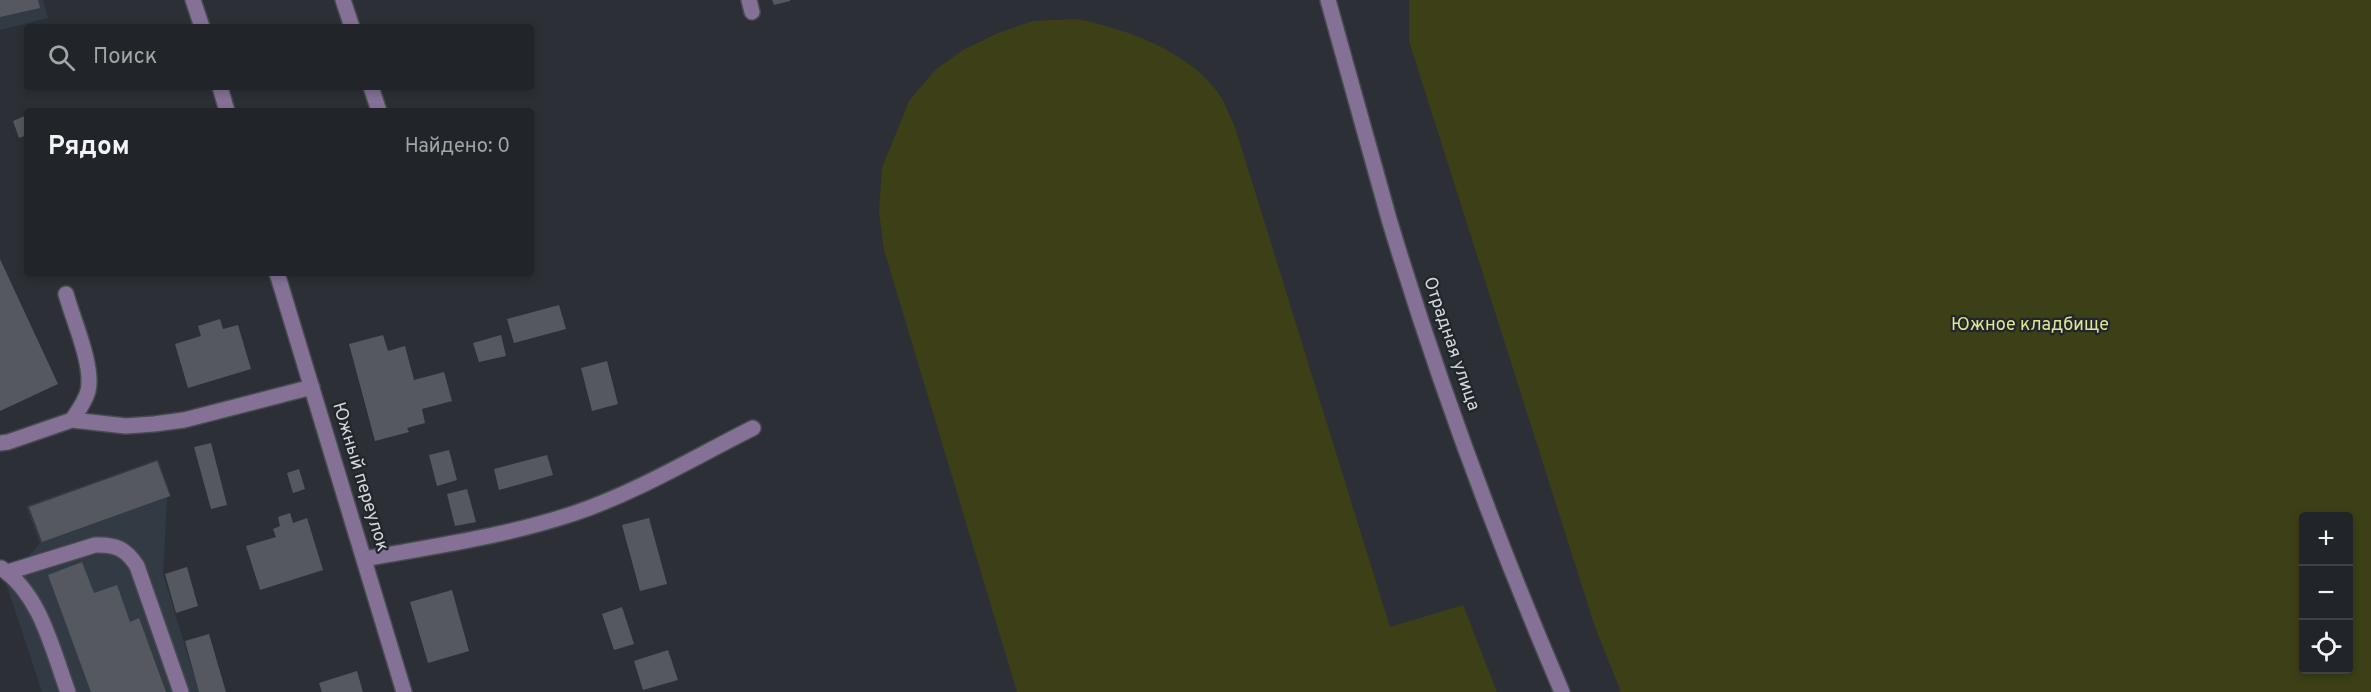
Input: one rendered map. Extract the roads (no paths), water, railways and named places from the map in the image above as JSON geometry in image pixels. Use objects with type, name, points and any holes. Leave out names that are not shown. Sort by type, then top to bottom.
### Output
[{"type":"street","points":[[194,0],[201,24]]},
{"type":"street","points":[[343,0],[351,24]]},
{"type":"street","name":"Отрадная улица","points":[[1328,0],[1390,219],[1428,339],[1477,477],[1562,692]]},
{"type":"street","points":[[221,90],[226,108]]},
{"type":"street","points":[[372,90],[378,108]]},
{"type":"street","name":"Южный переулок","points":[[278,276],[404,692]]},
{"type":"street","points":[[66,294],[87,363],[89,388],[85,400],[72,420]]},
{"type":"street","points":[[0,443],[72,420],[126,426],[184,420],[312,387]]},
{"type":"street","points":[[364,559],[467,541],[574,513],[613,498],[753,428]]},
{"type":"street","points":[[68,692],[44,625],[30,596],[4,570],[95,544],[109,544],[129,553],[137,566],[181,692]]},
{"type":"park label","name":"Южное кладбище","points":[[2030,325]]}]
